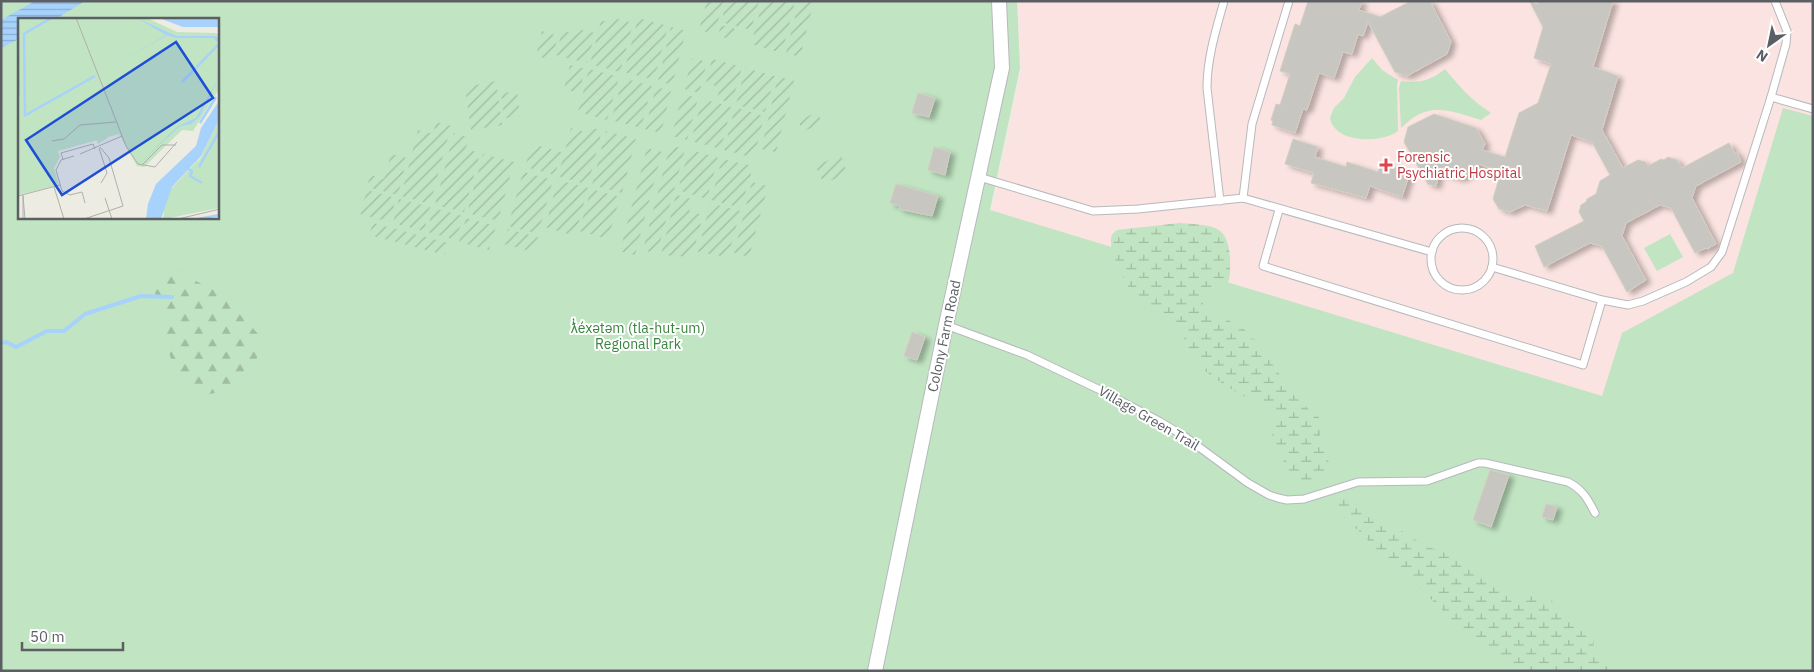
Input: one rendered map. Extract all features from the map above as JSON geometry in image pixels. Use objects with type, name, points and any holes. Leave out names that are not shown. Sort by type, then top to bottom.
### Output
[{"type":"street","name":"Colony Farm Road","points":[[875,671],[946,325],[1002,68],[999,1]]},
{"type":"lane","points":[[1220,201],[1207,88],[1207,73],[1208,61],[1224,1]]},
{"type":"lane","points":[[1243,198],[1252,124],[1288,1]]},
{"type":"lane","points":[[1492,267],[1602,300],[1628,305],[1643,301],[1686,282],[1711,267],[1722,252],[1786,44],[1787,31],[1774,1]]},
{"type":"lane","points":[[1771,97],[1813,109]]},
{"type":"lane","points":[[979,177],[1093,211],[1138,209],[1243,198],[1279,210],[1432,252]]},
{"type":"lane","points":[[1279,210],[1263,266],[1583,365],[1602,300]]},
{"type":"lane","points":[[1458,228],[1472,229],[1489,242],[1493,252],[1492,267],[1486,280],[1473,289],[1456,290],[1449,287],[1436,276],[1432,266],[1432,252],[1439,238],[1447,231],[1458,228]]},
{"type":"lane","name":"Village Green Trail","points":[[946,325],[1027,355],[1066,372],[1133,407],[1184,436],[1248,484],[1269,495],[1287,500],[1304,499],[1350,484],[1427,481],[1478,463],[1494,464],[1558,479],[1576,486],[1586,496],[1595,513]]},
{"type":"shaded area","name":"Forensic Psychiatric Hospital","points":[[1018,1],[1813,1],[1813,118],[1735,277],[1604,398],[991,213],[1021,71]]},
{"type":"green space","name":"ƛ̓éxətəm (tla-hut-um) Regional Park","points":[[1,1],[1017,1],[1020,68],[990,210],[1602,396],[1622,333],[1733,273],[1783,108],[1813,116],[1813,671],[1,671]]},
{"type":"green space","points":[[707,1],[723,1],[715,34],[699,30]]},
{"type":"green space","points":[[727,1],[759,1],[751,30],[721,22]]},
{"type":"green space","points":[[763,1],[795,1],[782,53],[751,44]]},
{"type":"green space","points":[[799,1],[814,1],[800,57],[786,53]]},
{"type":"green space","points":[[638,18],[668,26],[654,80],[624,72]]},
{"type":"green space","points":[[618,19],[633,23],[620,72],[590,64],[601,21]]},
{"type":"green space","points":[[721,25],[736,29],[733,40],[718,36]]},
{"type":"green space","points":[[671,27],[686,31],[672,85],[658,81]]},
{"type":"green space","points":[[581,30],[595,33],[587,63],[556,55],[562,31],[577,34]]},
{"type":"green space","points":[[542,31],[558,36],[552,60],[536,56]]},
{"type":"green space","points":[[692,58],[707,62],[699,93],[684,89]]},
{"type":"green space","points":[[1372,58],[1382,70],[1398,80],[1398,131],[1381,138],[1359,139],[1349,137],[1333,126],[1330,118],[1334,108],[1344,98],[1355,77]]},
{"type":"green space","points":[[712,59],[742,67],[732,103],[717,99],[720,87],[706,83]]},
{"type":"green space","points":[[570,65],[585,69],[579,93],[564,89]]},
{"type":"green space","points":[[745,68],[775,76],[765,112],[736,105]]},
{"type":"green space","points":[[589,69],[619,77],[607,120],[578,112]]},
{"type":"green space","points":[[1445,69],[1466,93],[1491,113],[1481,120],[1448,111],[1432,110],[1414,117],[1401,128],[1399,88],[1401,81],[1413,82],[1424,80],[1435,76]]},
{"type":"green space","points":[[778,77],[794,80],[776,152],[761,149]]},
{"type":"green space","points":[[623,78],[652,86],[641,128],[611,120]]},
{"type":"green space","points":[[496,81],[502,125],[471,130],[465,87]]},
{"type":"green space","points":[[656,87],[671,91],[661,133],[645,129]]},
{"type":"green space","points":[[517,91],[520,117],[504,118],[501,93]]},
{"type":"green space","points":[[682,94],[698,98],[687,140],[672,136]]},
{"type":"green space","points":[[702,99],[731,107],[721,149],[691,141]]},
{"type":"green space","points":[[735,107],[764,116],[754,158],[724,150]]},
{"type":"green space","points":[[817,112],[822,122],[803,132],[798,121]]},
{"type":"green space","points":[[436,122],[451,126],[430,204],[401,196],[418,130],[433,134]]},
{"type":"green space","points":[[587,127],[602,130],[588,185],[558,176],[571,128],[586,132]]},
{"type":"green space","points":[[606,131],[636,139],[622,193],[592,185]]},
{"type":"green space","points":[[454,133],[468,137],[466,149],[480,153],[464,212],[435,205]]},
{"type":"green space","points":[[532,144],[561,152],[555,175],[525,167]]},
{"type":"green space","points":[[670,145],[685,149],[657,254],[643,250]]},
{"type":"green space","points":[[647,148],[662,152],[635,255],[620,251]]},
{"type":"green space","points":[[689,149],[718,158],[707,199],[678,190]]},
{"type":"green space","points":[[391,154],[407,158],[398,195],[367,187],[370,175],[384,179]]},
{"type":"green space","points":[[483,154],[514,162],[498,221],[467,213]]},
{"type":"green space","points":[[841,156],[844,163],[844,173],[832,180],[822,180],[817,169],[818,165]]},
{"type":"green space","points":[[722,159],[753,166],[741,208],[711,200]]},
{"type":"green space","points":[[523,172],[553,180],[538,234],[508,226]]},
{"type":"green space","points":[[558,180],[588,188],[575,236],[545,227]]},
{"type":"green space","points":[[752,182],[768,186],[749,257],[734,253]]},
{"type":"green space","points":[[591,189],[620,197],[608,239],[579,231]]},
{"type":"green space","points":[[367,190],[396,198],[390,222],[360,214]]},
{"type":"green space","points":[[676,195],[692,199],[689,211],[703,215],[692,257],[661,255]]},
{"type":"green space","points":[[399,199],[430,207],[424,231],[393,223]]},
{"type":"green space","points":[[710,203],[740,211],[727,257],[698,252]]},
{"type":"green space","points":[[433,208],[463,216],[456,240],[427,232]]},
{"type":"green space","points":[[466,218],[496,226],[489,250],[459,242]]},
{"type":"green space","points":[[373,223],[448,243],[445,255],[369,235]]},
{"type":"green space","points":[[1180,223],[1216,228],[1226,238],[1229,246],[1230,272],[1227,285],[1214,285],[1207,290],[1204,295],[1203,305],[1214,318],[1228,320],[1245,330],[1251,338],[1259,341],[1292,393],[1308,409],[1316,413],[1321,421],[1320,436],[1328,457],[1329,468],[1323,478],[1310,487],[1303,486],[1290,473],[1283,460],[1282,451],[1273,439],[1271,429],[1275,419],[1273,413],[1205,371],[1195,360],[1183,335],[1171,319],[1150,311],[1139,302],[1117,265],[1111,246],[1111,238],[1117,230]]},
{"type":"green space","points":[[508,229],[538,237],[534,252],[504,244]]},
{"type":"green space","points":[[1670,234],[1683,257],[1657,271],[1644,248]]},
{"type":"green space","points":[[177,268],[194,280],[221,294],[259,335],[257,358],[225,391],[199,396],[177,375],[166,345],[163,310],[150,283],[157,273]]},
{"type":"green space","points":[[1343,495],[1425,546],[1462,558],[1476,573],[1507,592],[1551,600],[1562,611],[1588,626],[1593,634],[1594,654],[1608,666],[1624,671],[1521,671],[1466,633],[1404,573],[1378,552],[1340,514],[1333,504],[1333,500]]},
{"type":"water","points":[[35,1],[85,1],[58,18],[18,18],[18,40],[1,48],[1,20]]},
{"type":"building","points":[[1308,1],[1362,1],[1359,10],[1380,17],[1411,1],[1430,1],[1451,42],[1447,54],[1407,76],[1395,72],[1368,22],[1363,36],[1358,34],[1352,54],[1343,52],[1334,78],[1319,73],[1307,110],[1303,109],[1295,133],[1272,125],[1273,121],[1271,120],[1276,104],[1280,105],[1290,74],[1280,71],[1295,24],[1300,26]]},
{"type":"building","points":[[1538,1],[1613,1],[1593,67],[1618,76],[1602,130],[1623,168],[1638,160],[1645,162],[1648,166],[1668,157],[1677,160],[1682,168],[1729,143],[1735,153],[1737,152],[1741,162],[1696,186],[1692,198],[1716,244],[1707,249],[1695,253],[1671,208],[1660,205],[1626,223],[1622,236],[1646,280],[1627,292],[1602,246],[1590,243],[1544,267],[1535,246],[1584,221],[1579,212],[1581,205],[1596,194],[1600,181],[1610,175],[1592,142],[1571,135],[1547,211],[1525,205],[1510,212],[1499,209],[1493,199],[1501,171],[1478,164],[1476,170],[1460,179],[1439,172],[1436,186],[1428,184],[1404,142],[1408,127],[1434,114],[1476,128],[1485,144],[1482,150],[1505,157],[1519,113],[1538,103],[1551,64],[1534,58],[1543,27],[1530,2],[1538,4]]},
{"type":"building","points":[[918,93],[935,98],[929,117],[912,113]]},
{"type":"building","points":[[1293,139],[1318,147],[1315,157],[1346,167],[1347,162],[1378,172],[1381,163],[1410,172],[1402,197],[1370,186],[1366,198],[1311,183],[1314,173],[1285,164]]},
{"type":"building","points":[[934,147],[950,152],[945,175],[928,170]]},
{"type":"building","points":[[896,184],[938,196],[932,216],[899,209],[900,206],[890,203]]},
{"type":"building","points":[[912,332],[925,337],[917,360],[904,356]]},
{"type":"building","points":[[1490,470],[1509,475],[1491,527],[1473,520]]},
{"type":"building","points":[[1546,504],[1557,507],[1553,520],[1542,517]]},
{"type":"waterway","points":[[1,343],[6,342],[16,347],[47,331],[64,331],[85,314],[141,296],[172,297]]},
{"type":"place","name":"Forensic Psychiatric Hospital","points":[[1386,165]]}]
